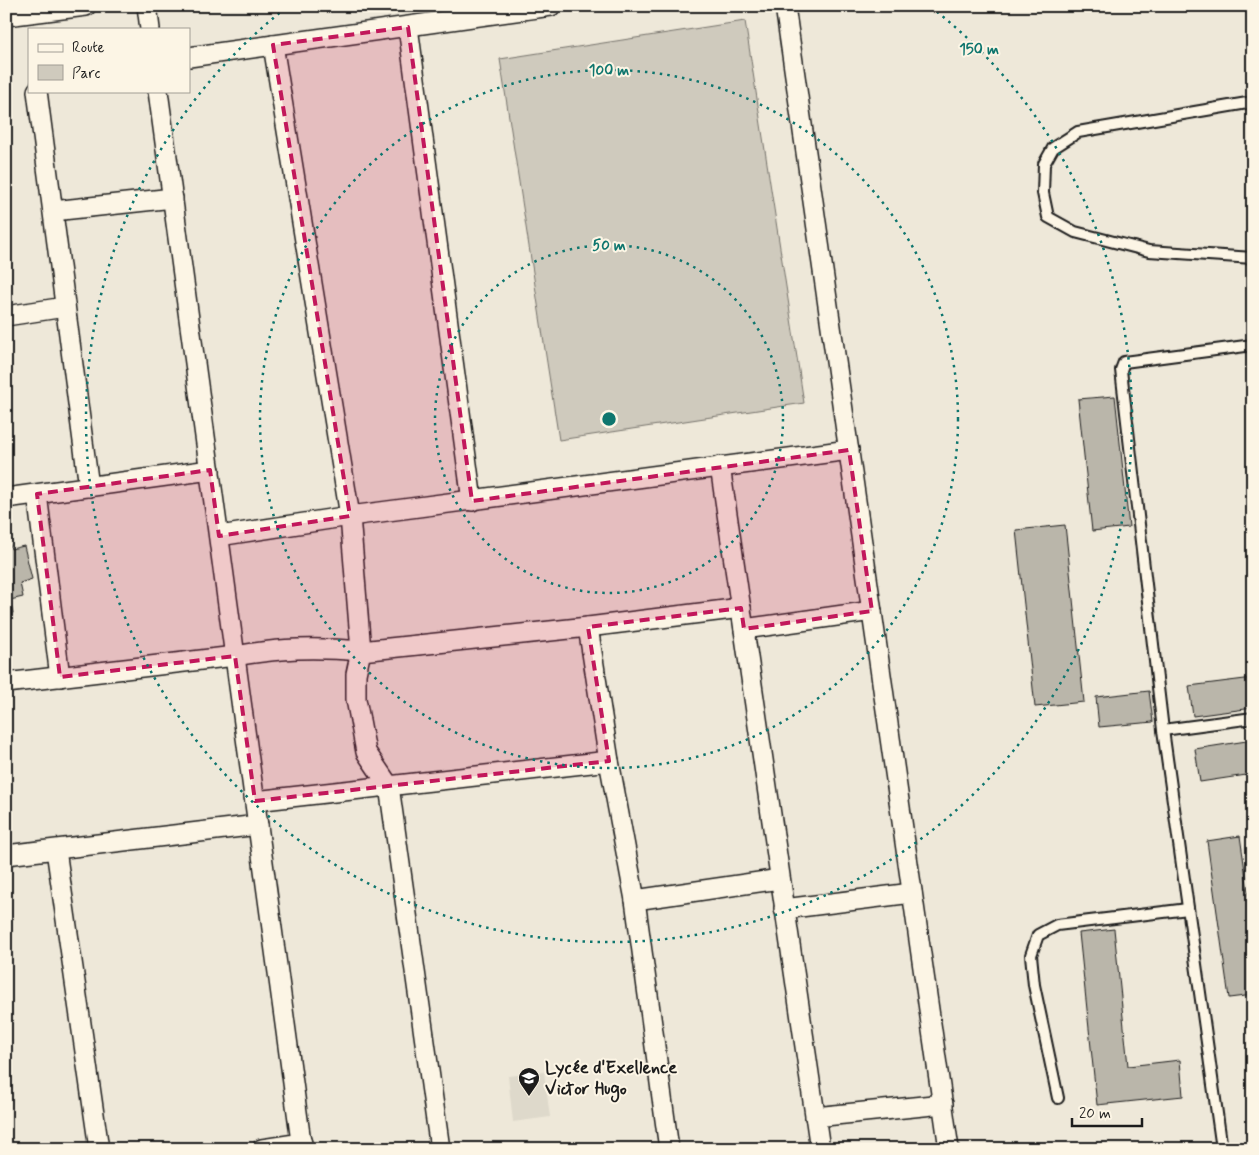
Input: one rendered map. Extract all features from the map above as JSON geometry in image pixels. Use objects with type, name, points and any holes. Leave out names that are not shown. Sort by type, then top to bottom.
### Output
[{"type":"street","points":[[6,16],[28,21],[86,6]]},
{"type":"street","points":[[147,6],[150,28]]},
{"type":"street","points":[[190,57],[551,6]]},
{"type":"street","points":[[786,6],[949,1149]]},
{"type":"street","points":[[408,27],[472,501]]},
{"type":"street","points":[[273,45],[350,516],[361,651],[356,674],[356,699],[366,752],[389,786],[440,1149]]},
{"type":"street","points":[[37,92],[89,486]]},
{"type":"street","points":[[158,92],[302,1146],[262,1149]]},
{"type":"street","points":[[53,211],[173,198]]},
{"type":"street","points":[[6,316],[65,307]]},
{"type":"street","points":[[219,536],[350,516],[849,450]]},
{"type":"street","points":[[720,466],[820,1149]]},
{"type":"street","points":[[6,498],[210,470]]},
{"type":"street","points":[[37,494],[60,677]]},
{"type":"street","points":[[6,682],[235,656],[269,650],[324,647],[361,651],[588,627],[741,608]]},
{"type":"street","points":[[744,628],[872,611]]},
{"type":"street","points":[[588,627],[609,761],[635,900],[669,1149]]},
{"type":"street","points":[[255,801],[609,761]]},
{"type":"street","points":[[6,855],[258,825]]},
{"type":"street","points":[[56,850],[98,1149]]},
{"type":"street","points":[[635,900],[780,879]]},
{"type":"street","points":[[784,909],[912,893]]},
{"type":"street","points":[[815,1117],[943,1104]]},
{"type":"lane","points":[[1253,102],[1078,132],[1053,148],[1044,164],[1043,193],[1048,217],[1075,232],[1149,251],[1253,258]]},
{"type":"lane","points":[[1222,1149],[1163,730],[1122,366],[1124,362],[1253,345]]},
{"type":"lane","points":[[1163,730],[1253,718]]},
{"type":"lane","points":[[1058,1098],[1034,985],[1031,955],[1038,935],[1057,925],[1188,909]]},
{"type":"highlighted area","points":[[408,27],[472,501],[849,450],[872,611],[744,629],[741,608],[588,627],[609,761],[255,801],[235,656],[60,677],[37,494],[210,470],[219,536],[350,516],[273,45]]},
{"type":"shaded area","name":"Lycée d'Exellence Victor Hugo","points":[[544,1072],[550,1117],[513,1122],[508,1076]]},
{"type":"green space","points":[[745,21],[804,403],[559,440],[500,59]]},
{"type":"building","points":[[1115,396],[1129,527],[1092,531],[1078,399]]},
{"type":"building","points":[[1065,525],[1084,702],[1035,707],[1016,530]]},
{"type":"building","points":[[8,539],[11,549],[24,546],[32,579],[20,583],[23,597],[10,600],[13,613],[6,615],[6,540]]},
{"type":"building","points":[[1253,678],[1253,708],[1193,716],[1189,686]]},
{"type":"building","points":[[1149,691],[1153,722],[1099,727],[1096,697]]},
{"type":"building","points":[[1253,740],[1253,774],[1200,782],[1195,749]]},
{"type":"building","points":[[1240,836],[1253,926],[1253,995],[1229,998],[1207,841]]},
{"type":"building","points":[[1114,929],[1128,1066],[1180,1060],[1183,1096],[1097,1105],[1079,933]]},
{"type":"place","name":"Lycée d'Exellence Victor Hugo","points":[[529,1097]]}]
